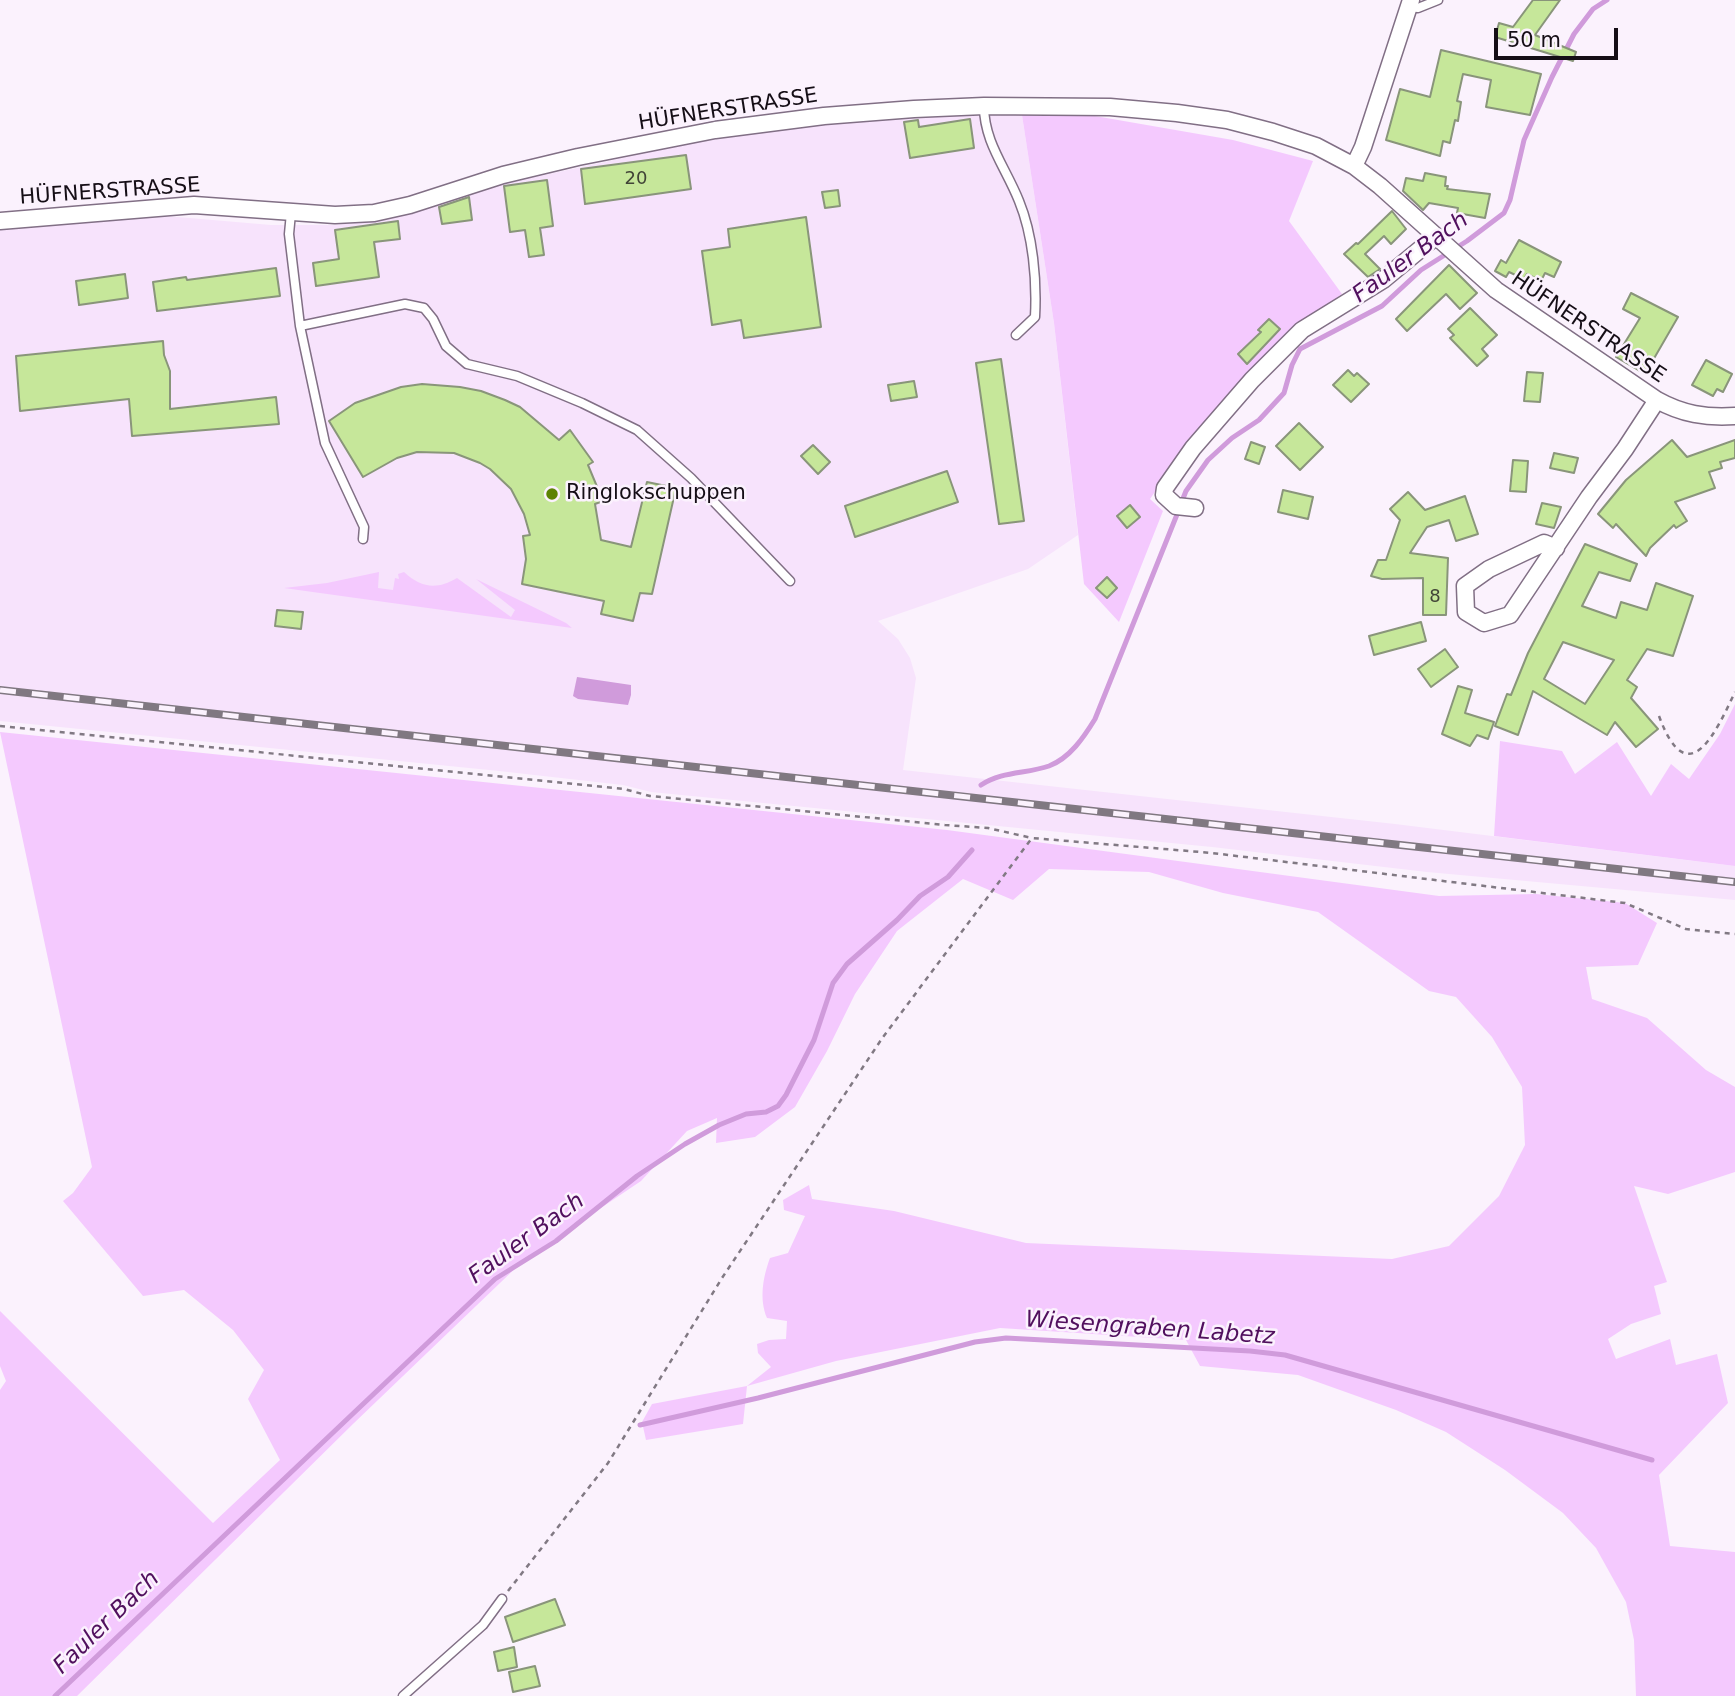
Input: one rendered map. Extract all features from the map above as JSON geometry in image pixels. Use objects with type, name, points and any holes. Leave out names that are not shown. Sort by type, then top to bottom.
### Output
[{"type":"street","points":[[1354,166],[1363,147],[1410,4]]},
{"type":"street","name":"HÜFNERSTRASSE","points":[[0,220],[194,205],[355,215],[392,210],[541,165],[715,130],[875,112],[984,106],[1110,107],[1204,116],[1295,139],[1354,166],[1506,298],[1657,400],[1687,414],[1719,418],[1735,416]]},
{"type":"street","points":[[1195,508],[1176,506],[1164,495],[1165,488],[1193,447],[1227,409],[1302,331],[1383,280],[1438,240]]},
{"type":"street","points":[[1556,548],[1545,543],[1481,575],[1465,586],[1466,612],[1484,623],[1510,615],[1556,548],[1589,497],[1657,400]]},
{"type":"lane","points":[[1410,4],[1418,8],[1438,0]]},
{"type":"lane","points":[[984,106],[984,121],[989,139],[1019,201],[1027,225],[1036,293],[1035,317],[1016,335]]},
{"type":"lane","points":[[291,213],[289,234],[300,326],[325,443],[364,527],[363,539]]},
{"type":"lane","points":[[300,326],[405,304],[424,308],[433,319],[446,346],[467,364],[517,376],[582,403],[636,430],[691,478],[790,581]]},
{"type":"lane","points":[[403,1696],[484,1625],[502,1599]]},
{"type":"path","points":[[1659,716],[1668,740],[1679,750],[1689,754],[1697,752],[1716,731],[1735,692]]},
{"type":"path","points":[[0,726],[624,789],[650,796],[963,825],[1032,838],[1226,855],[1625,903],[1686,929],[1735,934]]},
{"type":"path","points":[[502,1599],[608,1463],[722,1278],[883,1038],[1032,838]]},
{"type":"shaded area","points":[[1022,115],[1054,323],[1078,535],[1028,569],[878,621],[898,639],[910,658],[916,678],[903,770],[1395,824],[1735,866],[1735,900],[1427,872],[1212,847],[651,792],[623,785],[499,771],[0,721],[0,228],[166,216],[271,225],[335,225],[415,212],[507,183],[688,144],[782,129],[918,116]]},
{"type":"shaded area","points":[[1022,115],[1095,116],[1233,140],[1313,161],[1289,221],[1342,294],[1298,325],[1183,450],[1150,499],[1163,511],[1119,622],[1084,584],[1054,323]]},
{"type":"shaded area","points":[[379,572],[378,588],[393,590],[395,578],[399,579],[398,574],[404,572],[429,586],[457,578],[511,617],[515,610],[476,579],[572,628],[284,588],[327,583]]},
{"type":"shaded area","points":[[577,677],[631,685],[628,705],[578,699],[573,696]]},
{"type":"shaded area","points":[[1735,704],[1735,866],[1494,836],[1500,741],[1562,751],[1575,774],[1617,742],[1651,796],[1671,764],[1689,779],[1720,734]]},
{"type":"shaded area","points":[[0,732],[947,830],[1439,896],[1536,894],[1625,903],[1657,923],[1638,965],[1586,967],[1592,999],[1647,1018],[1706,1070],[1735,1087],[1735,1172],[1668,1194],[1634,1186],[1667,1282],[1654,1286],[1661,1314],[1631,1324],[1608,1339],[1616,1359],[1670,1339],[1676,1365],[1717,1354],[1728,1403],[1659,1475],[1670,1546],[1735,1552],[1735,1696],[1636,1696],[1634,1640],[1626,1602],[1596,1548],[1563,1513],[1505,1470],[1446,1432],[1396,1410],[1298,1375],[1200,1366],[1186,1340],[1000,1328],[836,1361],[747,1386],[771,1367],[758,1353],[757,1344],[786,1339],[787,1321],[767,1318],[763,1303],[764,1280],[770,1258],[788,1253],[805,1216],[784,1210],[783,1200],[809,1185],[812,1199],[894,1211],[1026,1243],[1392,1259],[1449,1246],[1499,1196],[1525,1145],[1522,1087],[1492,1037],[1456,997],[1429,991],[1318,912],[1223,893],[1149,872],[1049,869],[1013,900],[963,879],[897,931],[855,994],[795,1107],[755,1137],[716,1143],[717,1118],[687,1131],[641,1181],[525,1259],[77,1696],[0,1696],[0,1390],[6,1381],[0,1366],[0,1311],[213,1523],[280,1460],[248,1399],[264,1370],[233,1330],[184,1290],[143,1296],[63,1201],[73,1193],[92,1167]]},
{"type":"shaded area","points":[[747,1386],[743,1424],[646,1440],[642,1422],[652,1404]]},
{"type":"building","points":[[1533,0],[1560,0],[1535,35],[1576,52],[1573,61],[1495,37],[1499,23],[1513,27]]},
{"type":"building","points":[[1441,50],[1541,74],[1530,115],[1486,107],[1491,80],[1463,74],[1457,101],[1461,102],[1458,121],[1455,120],[1450,143],[1443,141],[1440,156],[1386,140],[1400,89],[1430,97]]},
{"type":"building","points":[[970,119],[974,148],[910,158],[904,122],[918,120],[919,127]]},
{"type":"building","points":[[686,155],[691,189],[585,204],[581,169]]},
{"type":"building","points":[[1425,173],[1446,177],[1447,189],[1490,194],[1485,218],[1457,213],[1458,208],[1429,203],[1423,210],[1403,191],[1406,178],[1423,181]]},
{"type":"building","points":[[547,180],[553,226],[540,228],[544,255],[529,257],[525,230],[510,232],[504,186]]},
{"type":"building","points":[[838,190],[840,206],[825,208],[822,192]]},
{"type":"building","points":[[469,197],[472,220],[442,224],[439,207]]},
{"type":"building","points":[[1392,211],[1406,229],[1391,244],[1384,236],[1365,254],[1380,269],[1368,277],[1344,254]]},
{"type":"building","points":[[806,217],[821,327],[744,338],[741,320],[712,325],[702,251],[730,247],[728,229]]},
{"type":"building","points":[[398,221],[400,239],[374,242],[379,277],[316,286],[313,263],[339,259],[335,230]]},
{"type":"building","points":[[1519,240],[1561,262],[1554,277],[1545,273],[1541,281],[1527,274],[1524,279],[1509,272],[1506,277],[1495,271],[1501,260],[1506,263]]},
{"type":"building","points":[[1449,265],[1477,293],[1460,309],[1446,294],[1407,331],[1396,319]]},
{"type":"building","points":[[276,268],[280,296],[157,311],[153,282]]},
{"type":"building","points":[[125,274],[128,298],[79,305],[76,281]]},
{"type":"building","points":[[1631,293],[1678,317],[1645,374],[1616,357],[1640,318],[1623,309]]},
{"type":"building","points":[[1470,308],[1497,335],[1482,349],[1488,356],[1477,366],[1450,338],[1454,335],[1448,329]]},
{"type":"building","points":[[1269,319],[1280,329],[1247,364],[1238,354],[1261,332],[1258,330]]},
{"type":"building","points":[[163,341],[164,355],[170,371],[170,409],[276,397],[279,424],[132,436],[129,399],[20,411],[16,356]]},
{"type":"building","points":[[1001,359],[1024,521],[999,524],[976,363]]},
{"type":"building","points":[[1706,360],[1732,374],[1723,392],[1717,389],[1713,396],[1692,385]]},
{"type":"building","points":[[1348,370],[1354,376],[1357,373],[1369,384],[1351,402],[1333,385]]},
{"type":"building","points":[[1527,372],[1543,373],[1540,402],[1524,401]]},
{"type":"building","points":[[914,381],[917,397],[891,401],[888,385]]},
{"type":"building","name":"Ringlokschuppen","points":[[422,384],[481,391],[505,400],[520,407],[559,440],[570,430],[593,462],[588,465],[603,501],[595,504],[601,540],[631,547],[647,482],[676,488],[652,594],[640,593],[633,621],[601,614],[604,601],[522,584],[526,559],[523,536],[530,535],[524,514],[511,489],[480,463],[454,453],[417,452],[397,458],[363,477],[329,421],[355,403],[401,387]]},
{"type":"building","points":[[1299,423],[1323,447],[1300,470],[1276,446]]},
{"type":"building","points":[[1672,440],[1687,457],[1735,440],[1735,458],[1720,462],[1722,468],[1709,472],[1715,488],[1675,502],[1687,521],[1676,528],[1674,525],[1650,548],[1646,556],[1616,524],[1613,528],[1598,514],[1626,480]]},
{"type":"building","points":[[1251,442],[1265,447],[1259,464],[1245,459]]},
{"type":"building","points":[[813,445],[830,462],[818,474],[801,456]]},
{"type":"building","points":[[1554,453],[1578,458],[1574,473],[1550,468]]},
{"type":"building","points":[[1513,460],[1528,461],[1526,492],[1510,491]]},
{"type":"building","points":[[947,471],[958,502],[855,537],[845,506]]},
{"type":"building","points":[[1283,490],[1313,497],[1308,519],[1278,512]]},
{"type":"building","points":[[1408,492],[1425,510],[1465,496],[1478,534],[1456,541],[1449,520],[1427,527],[1410,553],[1448,558],[1446,615],[1423,615],[1423,578],[1382,579],[1371,576],[1378,560],[1386,560],[1400,520],[1390,509]]},
{"type":"building","points":[[1542,503],[1561,507],[1554,528],[1536,524]]},
{"type":"building","points":[[1130,505],[1140,517],[1127,528],[1117,516]]},
{"type":"building","points":[[1585,544],[1637,564],[1630,581],[1599,572],[1582,606],[1616,618],[1621,602],[1647,610],[1656,583],[1693,596],[1673,656],[1647,649],[1627,680],[1637,687],[1631,698],[1658,729],[1636,747],[1615,722],[1607,735],[1533,691],[1518,735],[1495,726],[1507,694],[1511,695],[1528,653]],"holes":[[[1563,642],[1614,660],[1585,704],[1544,679]]]},
{"type":"building","points":[[1107,577],[1117,588],[1107,598],[1096,588]]},
{"type":"building","points":[[277,610],[303,612],[301,629],[275,626]]},
{"type":"building","points":[[1421,622],[1426,641],[1374,655],[1369,636]]},
{"type":"building","points":[[1445,649],[1458,667],[1431,687],[1418,669]]},
{"type":"building","points":[[1458,686],[1472,690],[1465,713],[1494,722],[1488,739],[1477,735],[1470,746],[1442,734]]},
{"type":"building","points":[[555,1599],[565,1625],[513,1642],[505,1617]]},
{"type":"building","points":[[514,1647],[517,1667],[498,1671],[494,1652]]},
{"type":"building","points":[[535,1666],[540,1686],[513,1692],[509,1672]]},
{"type":"waterway","name":"Fauler Bach","points":[[1182,501],[1208,460],[1232,438],[1259,420],[1284,393],[1300,349],[1382,306],[1421,270],[1467,241],[1504,213],[1510,200],[1524,140],[1552,77],[1574,34],[1593,9],[1607,0]]},
{"type":"waterway","name":"Fauler Bach","points":[[981,785],[997,777],[1049,766],[1070,752],[1086,733],[1095,719],[1178,512]]},
{"type":"waterway","name":"Fauler Bach","points":[[55,1696],[495,1279],[556,1241],[637,1176],[685,1144],[719,1125],[746,1114],[766,1112],[778,1106],[814,1040],[833,983],[847,964],[920,896],[948,877],[972,850]]},
{"type":"waterway","name":"Wiesengraben Labetz","points":[[640,1425],[758,1398],[975,1342],[1006,1338],[1285,1355],[1652,1460]]},
{"type":"railway","points":[[0,690],[1735,882]]},
{"type":"place","name":"Ringlokschuppen","points":[[552,494]]}]
